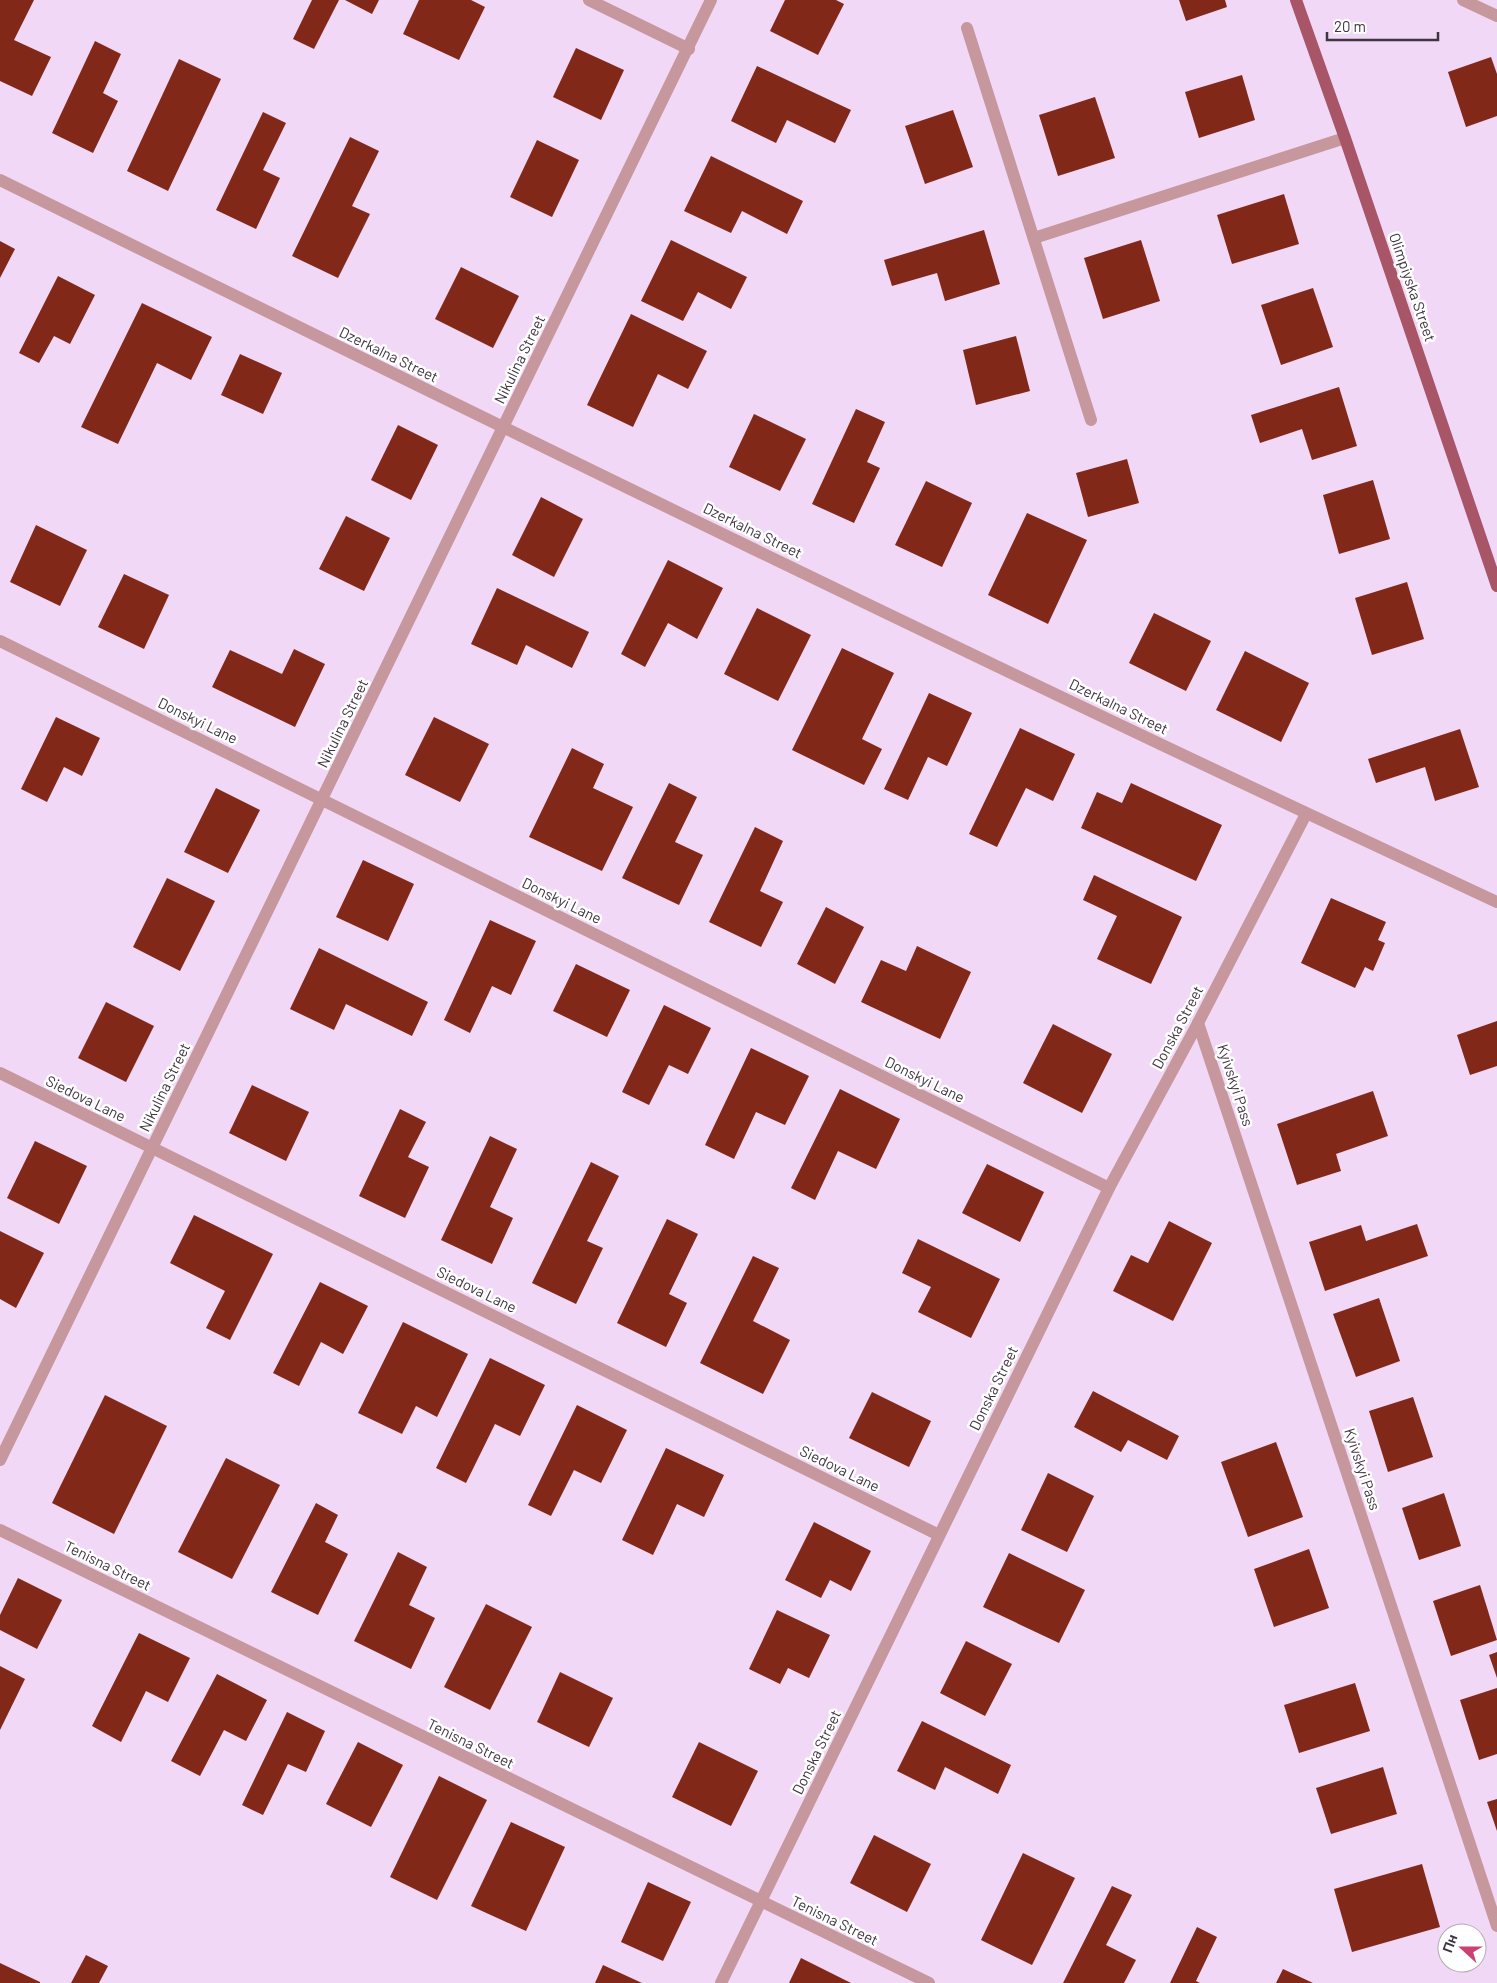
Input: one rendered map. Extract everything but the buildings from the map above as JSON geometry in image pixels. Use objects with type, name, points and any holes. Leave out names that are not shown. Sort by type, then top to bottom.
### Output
[{"type":"main road","name":"Olimpiyska Street","points":[[1296,0],[1346,138],[1497,586]]},
{"type":"street","points":[[589,0],[689,49]]},
{"type":"street","name":"Nikulina Street","points":[[0,1460],[689,49],[711,0]]},
{"type":"street","points":[[1463,0],[1497,16]]},
{"type":"street","points":[[967,28],[1091,420]]},
{"type":"street","points":[[1034,238],[1346,138]]},
{"type":"street","name":"Dzerkalna Street","points":[[0,180],[503,428],[1306,814],[1497,902]]},
{"type":"street","name":"Donskyi Lane","points":[[0,641],[1109,1188]]},
{"type":"street","name":"Donska Street","points":[[721,1983],[1109,1188],[1198,1023],[1306,814]]},
{"type":"street","name":"Kyivskyi Pass","points":[[1198,1023],[1497,1926]]},
{"type":"street","name":"Siedova Lane","points":[[0,1073],[939,1534]]},
{"type":"street","name":"Tenisna Street","points":[[0,1530],[929,1983]]}]
